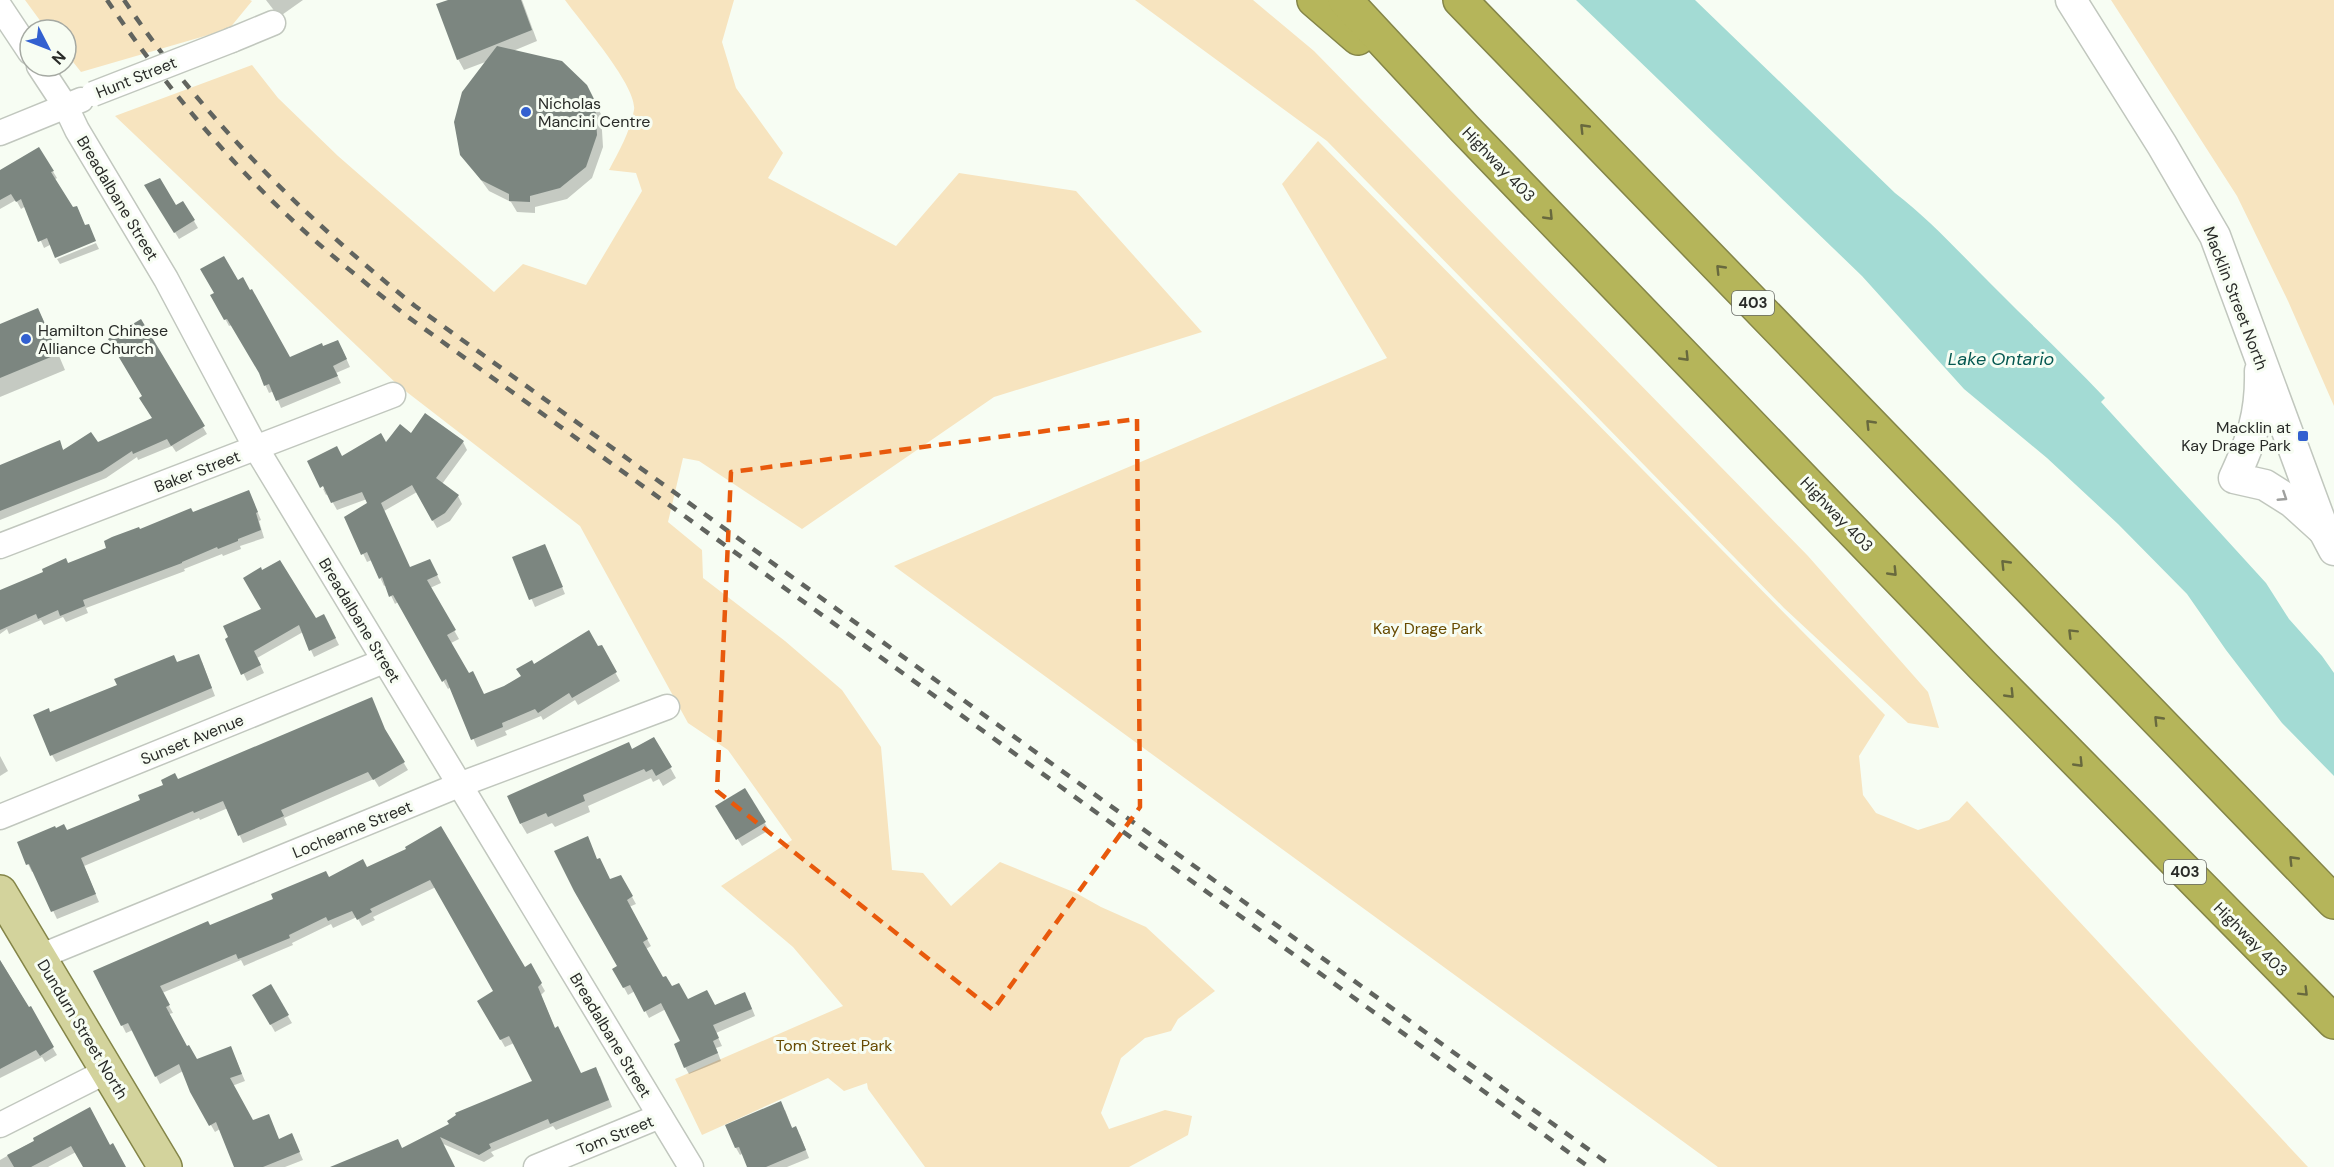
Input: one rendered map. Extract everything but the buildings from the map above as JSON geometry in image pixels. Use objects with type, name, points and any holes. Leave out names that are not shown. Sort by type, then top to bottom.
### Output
[{"type":"highway","points":[[1314,0],[1465,129]]},
{"type":"highway","name":"Highway 403","points":[[1345,0],[1465,129],[1983,666],[2334,1022]]},
{"type":"highway","name":"403","points":[[1460,0],[2334,902]]},
{"type":"main road","name":"Dundurn Street North","points":[[0,892],[165,1167]]},
{"type":"street","name":"Macklin Street North","points":[[2071,0],[2162,145],[2215,236],[2329,541]]},
{"type":"street","points":[[0,7],[18,34]]},
{"type":"street","name":"Hunt Street","points":[[0,133],[273,23]]},
{"type":"street","name":"Breadalbane Street","points":[[47,78],[166,279],[256,448],[691,1167]]},
{"type":"street","points":[[2260,358],[2261,399],[2251,442],[2234,478],[2265,485],[2292,502],[2329,541]]},
{"type":"street","name":"Baker Street","points":[[0,546],[393,395]]},
{"type":"street","name":"Sunset Avenue","points":[[0,817],[384,661]]},
{"type":"street","name":"Lochearne Street","points":[[39,957],[459,785],[667,707]]},
{"type":"street","points":[[0,1125],[107,1071]]},
{"type":"street","name":"Tom Street","points":[[536,1167],[660,1116]]},
{"type":"highlighted area","points":[[1137,419],[1140,807],[993,1010],[717,791],[731,472]]},
{"type":"green space","points":[[25,0],[252,1],[229,29],[81,72],[78,68],[78,18],[38,18]]},
{"type":"green space","name":"Tom Street Park","points":[[565,0],[734,0],[722,42],[736,88],[783,153],[768,178],[896,246],[959,173],[1076,191],[1202,332],[994,397],[802,529],[699,461],[683,458],[668,522],[702,550],[703,578],[785,641],[842,690],[881,747],[892,870],[923,873],[951,906],[1000,862],[1076,893],[1146,927],[1215,991],[1178,1019],[1171,1031],[1145,1038],[1121,1058],[1101,1113],[1109,1129],[1165,1110],[1192,1116],[1188,1135],[1129,1167],[925,1167],[868,1089],[867,1083],[844,1091],[828,1078],[702,1135],[675,1079],[843,1006],[793,947],[721,886],[792,840],[728,750],[688,723],[580,526],[399,386],[115,116],[252,65],[278,98],[338,156],[494,292],[523,264],[586,285],[642,191],[636,173],[609,170],[630,126],[634,110],[633,100],[618,71]]},
{"type":"green space","points":[[1135,0],[1253,0],[1314,51],[1808,556],[1928,692],[1939,728],[1908,723],[1784,608],[1327,141]]},
{"type":"green space","points":[[2111,0],[2334,0],[2334,406],[2288,301],[2237,196]]},
{"type":"green space","name":"Kay Drage Park","points":[[1318,141],[1885,715],[1859,756],[1863,795],[1876,813],[1918,830],[1949,820],[1967,801],[2308,1167],[1718,1167],[894,566],[1387,358],[1282,184]]},
{"type":"water","name":"Lake Ontario","points":[[1576,0],[1695,0],[1895,193],[1936,229],[2105,398],[2101,402],[2266,583],[2289,619],[2334,673],[2334,776],[2282,723],[2226,650],[2187,594],[2118,524],[2047,458],[1964,389],[1862,276]]},
{"type":"railway","points":[[107,0],[174,91],[248,177],[315,240],[408,317],[1589,1167]]},
{"type":"railway","points":[[124,0],[188,86],[258,164],[333,237],[415,306],[1613,1167]]},
{"type":"place","name":"Nicholas Mancini Centre","points":[[526,112]]},
{"type":"place","name":"Hamilton Chinese Alliance Church","points":[[26,339]]},
{"type":"place","name":"Macklin at Kay Drage Park","points":[[2303,436]]}]
